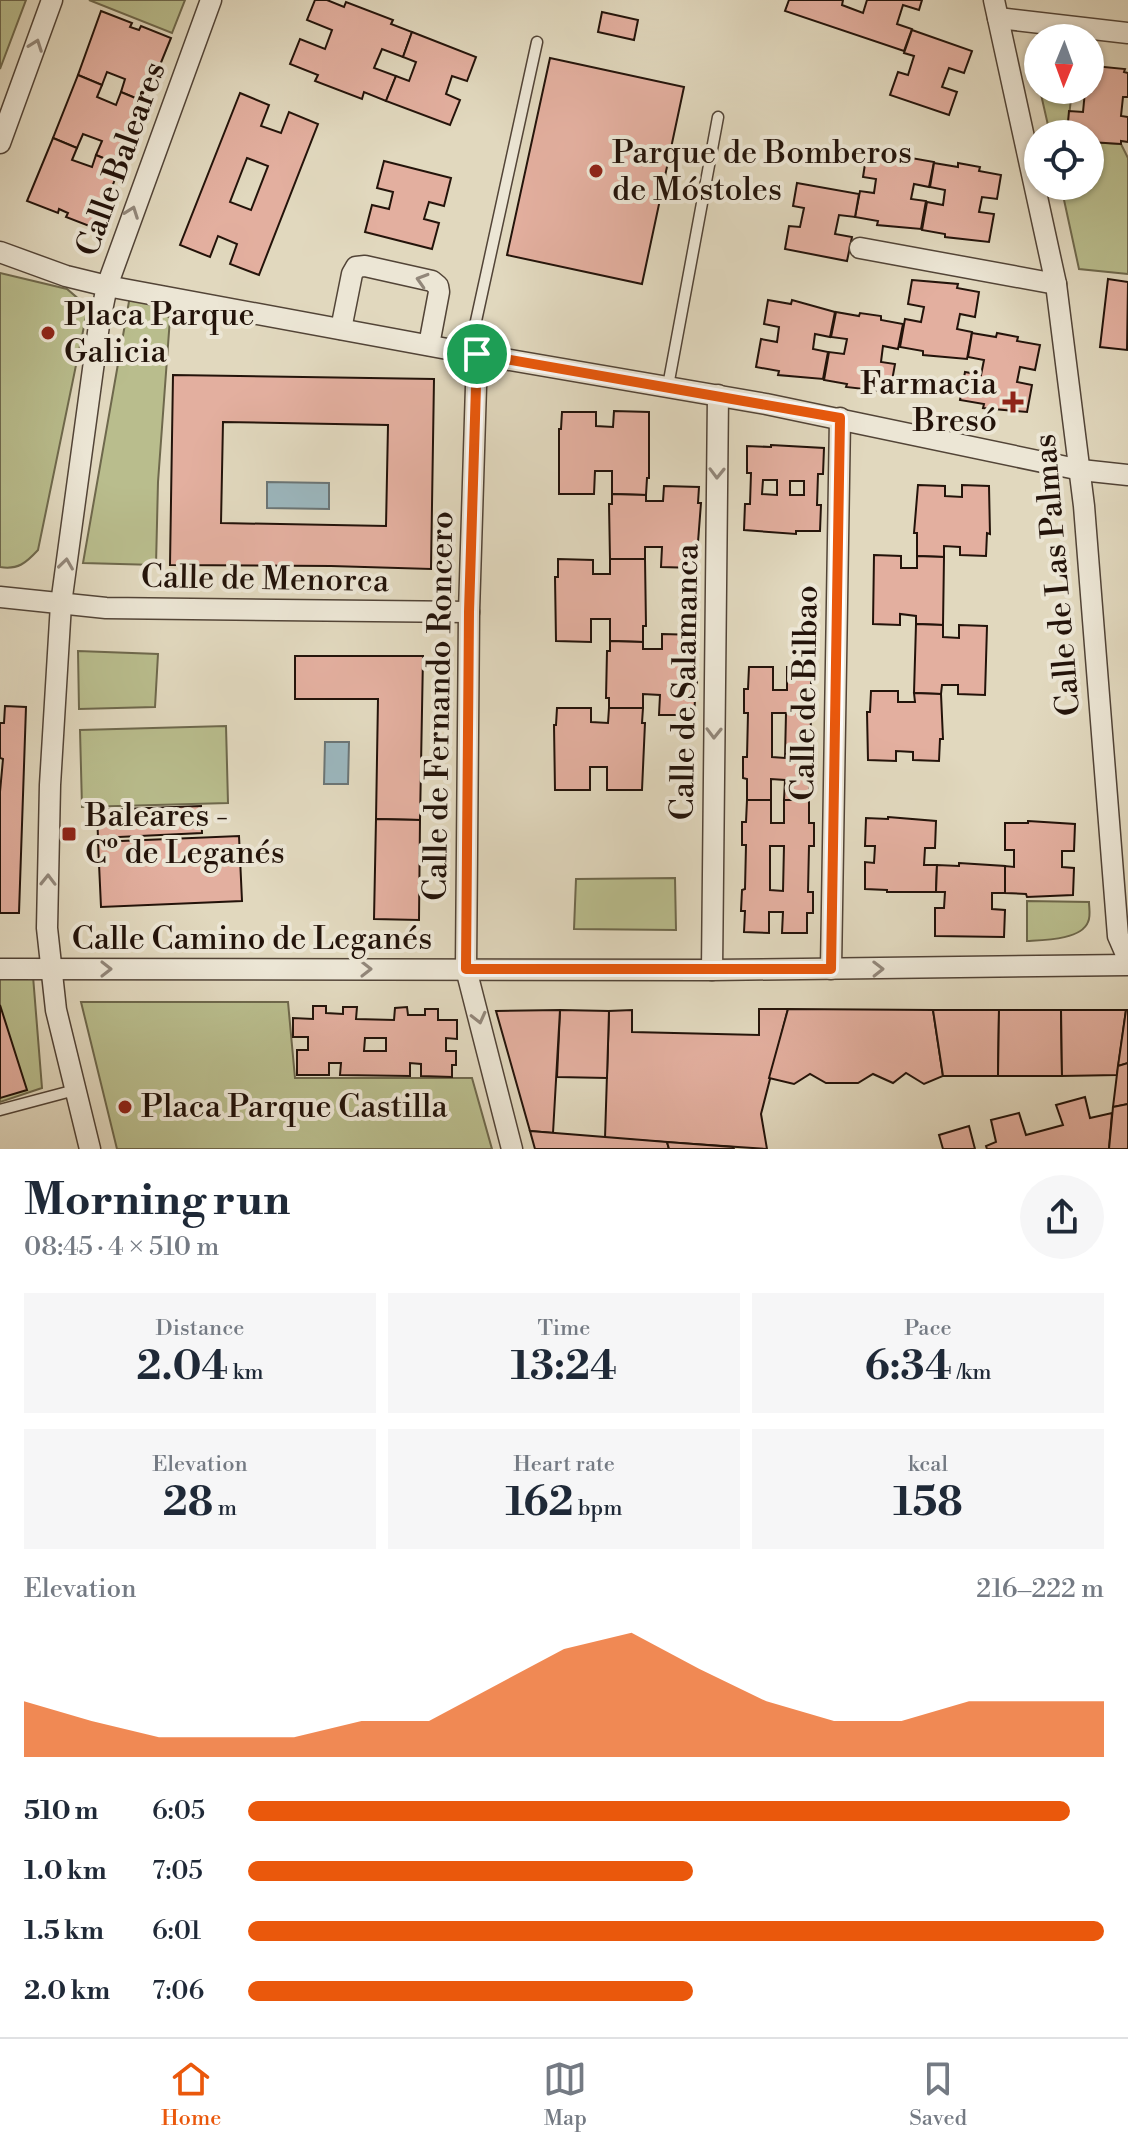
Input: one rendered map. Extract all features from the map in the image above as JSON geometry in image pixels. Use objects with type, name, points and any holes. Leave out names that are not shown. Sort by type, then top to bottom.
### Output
[{"type":"street","points":[[0,143],[52,0]]},
{"type":"street","name":"Calle Baleares","points":[[90,1149],[56,1010],[47,928],[50,798],[61,604],[107,286],[211,0]]},
{"type":"street","points":[[996,9],[1128,33]]},
{"type":"street","name":"Calle de Las Palmas","points":[[996,9],[1056,284],[1081,470],[1118,936],[1128,959]]},
{"type":"street","points":[[860,248],[1056,284]]},
{"type":"street","points":[[0,252],[66,276],[107,286],[718,395],[1081,470],[1128,475]]},
{"type":"street","points":[[341,329],[352,274],[356,267],[365,266],[432,281],[438,286],[429,345]]},
{"type":"street","name":"Calle de Fernando Roncero","points":[[473,353],[466,969],[512,1149]]},
{"type":"street","name":"Calle de Salamanca","points":[[712,970],[718,395]]},
{"type":"street","name":"Calle de Bilbao","points":[[831,969],[840,418]]},
{"type":"street","name":"Calle de Menorca","points":[[0,597],[106,608],[469,612]]},
{"type":"street","name":"Calle Camino de Leganés","points":[[0,969],[712,970],[1128,965]]},
{"type":"lane","points":[[473,353],[537,42]]},
{"type":"lane","points":[[668,386],[718,117]]},
{"type":"lane","points":[[0,1110],[75,1090]]},
{"type":"green space","points":[[0,0],[26,0],[0,69]]},
{"type":"green space","points":[[89,0],[185,0],[172,33]]},
{"type":"green space","points":[[1043,104],[1070,104],[1069,120],[1047,120]]},
{"type":"green space","points":[[1104,143],[1121,144],[1128,158],[1128,274],[1079,269],[1064,200],[1104,200]]},
{"type":"green space","points":[[0,273],[67,289],[88,307],[38,550],[30,559],[6,568],[0,567]]},
{"type":"green space","points":[[131,290],[170,318],[158,482],[156,565],[83,563]]},
{"type":"green space","points":[[78,651],[158,654],[155,707],[79,709]]},
{"type":"green space","points":[[226,726],[228,803],[82,807],[80,730]]},
{"type":"green space","points":[[675,878],[676,930],[574,929],[576,879]]},
{"type":"green space","points":[[1027,901],[1089,902],[1089,920],[1084,928],[1070,936],[1027,941]]},
{"type":"green space","points":[[33,976],[42,1088],[0,1102],[0,978]]},
{"type":"green space","points":[[81,1002],[288,1002],[295,1078],[472,1078],[492,1149],[117,1149]]},
{"type":"water","points":[[267,482],[329,483],[329,509],[267,508]]},
{"type":"water","points":[[325,742],[349,742],[348,784],[324,784]]},
{"type":"building","points":[[315,0],[327,0],[344,7],[346,2],[393,20],[391,24],[412,32],[403,57],[382,49],[374,68],[396,76],[386,101],[364,92],[362,99],[315,81],[318,75],[290,64],[300,39],[325,49],[332,30],[307,20]]},
{"type":"building","points":[[789,0],[843,0],[842,5],[863,13],[867,0],[922,0],[919,10],[903,5],[897,24],[912,29],[904,51],[785,11]]},
{"type":"building","points":[[101,11],[132,23],[130,27],[139,30],[141,26],[171,38],[145,102],[121,92],[125,79],[107,72],[102,85],[78,75]]},
{"type":"building","points":[[602,12],[638,20],[634,40],[598,32]]},
{"type":"building","points":[[912,30],[972,51],[964,73],[949,68],[942,87],[957,92],[949,115],[890,95],[898,72],[908,75],[914,56],[904,53]]},
{"type":"building","points":[[412,32],[476,57],[467,81],[452,76],[446,94],[460,100],[450,125],[386,101],[396,76],[409,81],[416,62],[403,57]]},
{"type":"building","name":"Parque de Bomberos de Móstoles","points":[[550,58],[684,87],[642,284],[507,255]]},
{"type":"building","points":[[1104,67],[1125,69],[1124,72],[1128,73],[1128,97],[1123,97],[1121,116],[1128,117],[1128,142],[1104,143],[1104,120],[1068,120],[1069,111],[1083,112],[1084,104],[1104,104]]},
{"type":"building","points":[[78,75],[102,85],[97,97],[116,105],[121,92],[145,102],[120,165],[96,155],[102,141],[83,134],[77,148],[53,138]]},
{"type":"building","points":[[240,93],[269,105],[261,126],[281,133],[289,112],[318,124],[259,275],[230,264],[237,244],[218,236],[210,257],[180,245]],"holes":[[[247,158],[268,166],[251,210],[230,202]]]},
{"type":"building","points":[[53,138],[77,148],[72,160],[92,167],[96,155],[120,165],[97,229],[66,217],[68,213],[59,209],[58,213],[27,201]]},
{"type":"building","points":[[891,150],[934,162],[929,187],[914,184],[911,199],[926,201],[921,229],[877,225],[878,221],[855,217],[860,191],[874,193],[876,179],[863,177],[867,151],[890,154]]},
{"type":"building","points":[[384,161],[451,178],[444,206],[429,202],[424,219],[439,223],[432,249],[365,232],[372,205],[389,209],[393,192],[377,188]]},
{"type":"building","points":[[934,163],[958,167],[958,163],[1001,175],[997,199],[982,197],[979,212],[994,214],[989,242],[945,237],[945,234],[922,230],[927,202],[943,205],[945,190],[930,187]]},
{"type":"building","points":[[797,183],[859,194],[855,217],[839,215],[835,234],[852,237],[847,261],[785,249],[789,226],[800,227],[804,208],[793,206]]},
{"type":"building","points":[[1108,279],[1128,282],[1127,350],[1100,347]]},
{"type":"building","points":[[912,280],[958,284],[957,288],[979,292],[975,317],[960,314],[957,329],[972,332],[967,359],[923,355],[923,351],[900,347],[905,319],[921,322],[924,307],[908,304]]},
{"type":"building","points":[[768,300],[791,304],[792,300],[835,312],[830,337],[815,334],[813,349],[828,352],[823,379],[778,375],[779,371],[756,367],[761,339],[777,342],[779,327],[764,324]]},
{"type":"building","points":[[836,312],[881,316],[881,320],[903,324],[898,349],[883,346],[881,362],[895,364],[890,392],[846,387],[847,384],[824,380],[829,352],[844,354],[847,339],[831,337]]},
{"type":"building","points":[[972,333],[996,337],[997,333],[1040,345],[1035,370],[1020,367],[1017,382],[1032,385],[1027,412],[983,408],[984,404],[960,400],[965,372],[981,375],[984,360],[968,357]]},
{"type":"building","points":[[173,375],[434,379],[431,569],[170,565]],"holes":[[[223,422],[388,425],[386,526],[221,523]]]},
{"type":"building","points":[[614,411],[649,412],[646,495],[612,494],[612,471],[595,471],[594,494],[559,494],[562,412],[596,412],[596,426],[613,427]]},
{"type":"building","points":[[747,446],[824,448],[823,474],[818,474],[820,531],[796,531],[796,534],[744,530],[745,504],[750,504],[751,473],[747,473]],"holes":[[[763,480],[777,480],[777,495],[762,494]],[[790,481],[804,481],[804,495],[790,495]]]},
{"type":"building","points":[[918,485],[945,486],[945,496],[962,497],[962,485],[989,486],[990,534],[987,533],[986,556],[960,555],[960,547],[944,546],[944,557],[917,556],[917,533],[914,533]]},
{"type":"building","points":[[664,486],[699,487],[698,503],[701,503],[696,568],[661,567],[662,547],[645,547],[645,559],[610,559],[609,504],[612,504],[612,494],[646,495],[646,501],[663,501]]},
{"type":"building","points":[[874,555],[901,556],[901,568],[917,568],[917,556],[944,557],[943,625],[916,624],[916,616],[900,614],[900,625],[873,624]]},
{"type":"building","points":[[558,559],[593,560],[593,574],[610,574],[610,559],[645,559],[646,626],[643,626],[643,642],[610,641],[610,619],[591,619],[591,642],[556,641],[555,577],[558,577]]},
{"type":"building","points":[[916,624],[943,625],[943,637],[959,638],[959,625],[987,626],[985,695],[958,694],[958,685],[942,685],[941,694],[914,693]]},
{"type":"building","points":[[662,634],[697,635],[697,700],[694,715],[659,715],[660,695],[643,694],[643,708],[609,708],[609,698],[606,698],[610,641],[643,642],[643,649],[662,649]]},
{"type":"building","points":[[295,656],[423,656],[420,820],[376,819],[378,699],[295,699]]},
{"type":"building","points":[[749,667],[773,667],[773,690],[787,690],[787,667],[811,668],[811,690],[816,690],[816,713],[811,713],[810,759],[815,759],[815,781],[810,780],[809,800],[784,800],[785,780],[771,779],[771,800],[747,800],[743,757],[747,757],[748,713],[744,713],[744,689],[748,689]],"holes":[[[772,713],[786,713],[785,758],[772,757]]]},
{"type":"building","points":[[871,691],[898,691],[898,702],[915,702],[914,693],[941,694],[943,739],[940,739],[939,761],[913,760],[913,752],[896,751],[896,761],[868,760],[867,712],[870,712]]},
{"type":"building","points":[[5,706],[26,707],[19,913],[0,913],[3,759],[0,758],[0,723],[4,723]]},
{"type":"building","points":[[557,708],[591,708],[591,722],[608,723],[609,708],[643,708],[642,790],[607,790],[607,767],[590,767],[590,790],[555,790],[554,725]]},
{"type":"building","points":[[747,800],[771,800],[771,823],[784,823],[784,800],[809,800],[809,823],[814,823],[814,846],[809,846],[808,892],[813,892],[813,913],[807,913],[807,933],[782,933],[783,912],[769,912],[769,933],[744,932],[745,911],[741,911],[746,845],[742,845],[742,822],[746,822]],"holes":[[[770,846],[784,846],[783,891],[770,890]]]},
{"type":"building","points":[[201,806],[202,833],[98,838],[97,810]]},
{"type":"building","points":[[866,818],[936,821],[935,848],[925,848],[924,865],[937,865],[936,892],[865,889],[865,862],[874,863],[875,846],[865,846]]},
{"type":"building","points":[[376,819],[420,820],[419,920],[374,919]]},
{"type":"building","points":[[1005,823],[1075,824],[1074,851],[1062,851],[1062,867],[1074,868],[1073,895],[1027,897],[1026,894],[1005,893],[1005,866],[1014,867],[1014,850],[1005,850]]},
{"type":"building","points":[[239,836],[242,901],[101,907],[98,842]]},
{"type":"building","points":[[959,863],[1005,866],[1005,893],[992,893],[992,909],[1005,910],[1004,937],[935,936],[935,908],[944,908],[945,892],[936,892],[937,865],[959,866]]},
{"type":"building","points":[[0,1005],[27,1090],[0,1098]]},
{"type":"building","points":[[313,1006],[326,1006],[326,1013],[343,1014],[343,1007],[357,1007],[356,1019],[394,1020],[395,1008],[407,1007],[408,1015],[425,1015],[425,1009],[438,1009],[438,1020],[457,1020],[457,1039],[446,1038],[446,1051],[456,1051],[452,1077],[421,1076],[421,1064],[410,1063],[410,1076],[340,1075],[341,1063],[329,1063],[329,1075],[297,1075],[297,1050],[308,1050],[308,1037],[293,1037],[293,1018],[313,1019]],"holes":[[[365,1038],[386,1038],[386,1051],[364,1051]]]},
{"type":"building","points":[[759,1009],[788,1009],[761,1114],[767,1149],[605,1138],[609,1011],[632,1010],[632,1032],[759,1035]]},
{"type":"building","points":[[788,1009],[933,1010],[943,1076],[924,1084],[906,1073],[893,1083],[873,1074],[858,1083],[826,1083],[810,1074],[794,1084],[769,1078]]},
{"type":"building","points":[[560,1010],[609,1011],[607,1078],[557,1077]]},
{"type":"building","points":[[560,1010],[553,1133],[530,1131],[496,1011]]},
{"type":"building","points":[[933,1010],[999,1010],[998,1076],[943,1076]]},
{"type":"building","points":[[999,1010],[1061,1010],[1062,1076],[998,1076]]},
{"type":"building","points":[[1061,1010],[1126,1010],[1117,1075],[1062,1076]]},
{"type":"building","points":[[1126,1010],[1128,1063],[1118,1066]]},
{"type":"building","points":[[1128,1063],[1128,1104],[1113,1107],[1118,1066]]},
{"type":"building","points":[[1085,1097],[1090,1118],[1112,1113],[1109,1149],[987,1149],[986,1146],[996,1142],[991,1120],[1019,1113],[1026,1135],[1063,1125],[1056,1105]]},
{"type":"building","points":[[1128,1104],[1128,1149],[1109,1149],[1113,1107]]},
{"type":"building","points":[[969,1126],[975,1149],[943,1149],[939,1135]]},
{"type":"building","points":[[530,1131],[667,1142],[669,1149],[535,1149]]},
{"type":"building","points":[[667,1142],[733,1147],[734,1149],[669,1149]]},
{"type":"place","name":"Parque de Bomberos de Móstoles","points":[[596,171]]},
{"type":"place","name":"Placa Parque Galicia","points":[[48,333]]},
{"type":"place","name":"Farmacia Bresó","points":[[1013,402]]},
{"type":"place","name":"Baleares - Cº de Leganés","points":[[69,834]]},
{"type":"place","name":"Placa Parque Castilla","points":[[125,1107]]},
{"type":"route","points":[[477,354],[840,418],[831,969],[466,969],[469,612],[477,354]]}]
